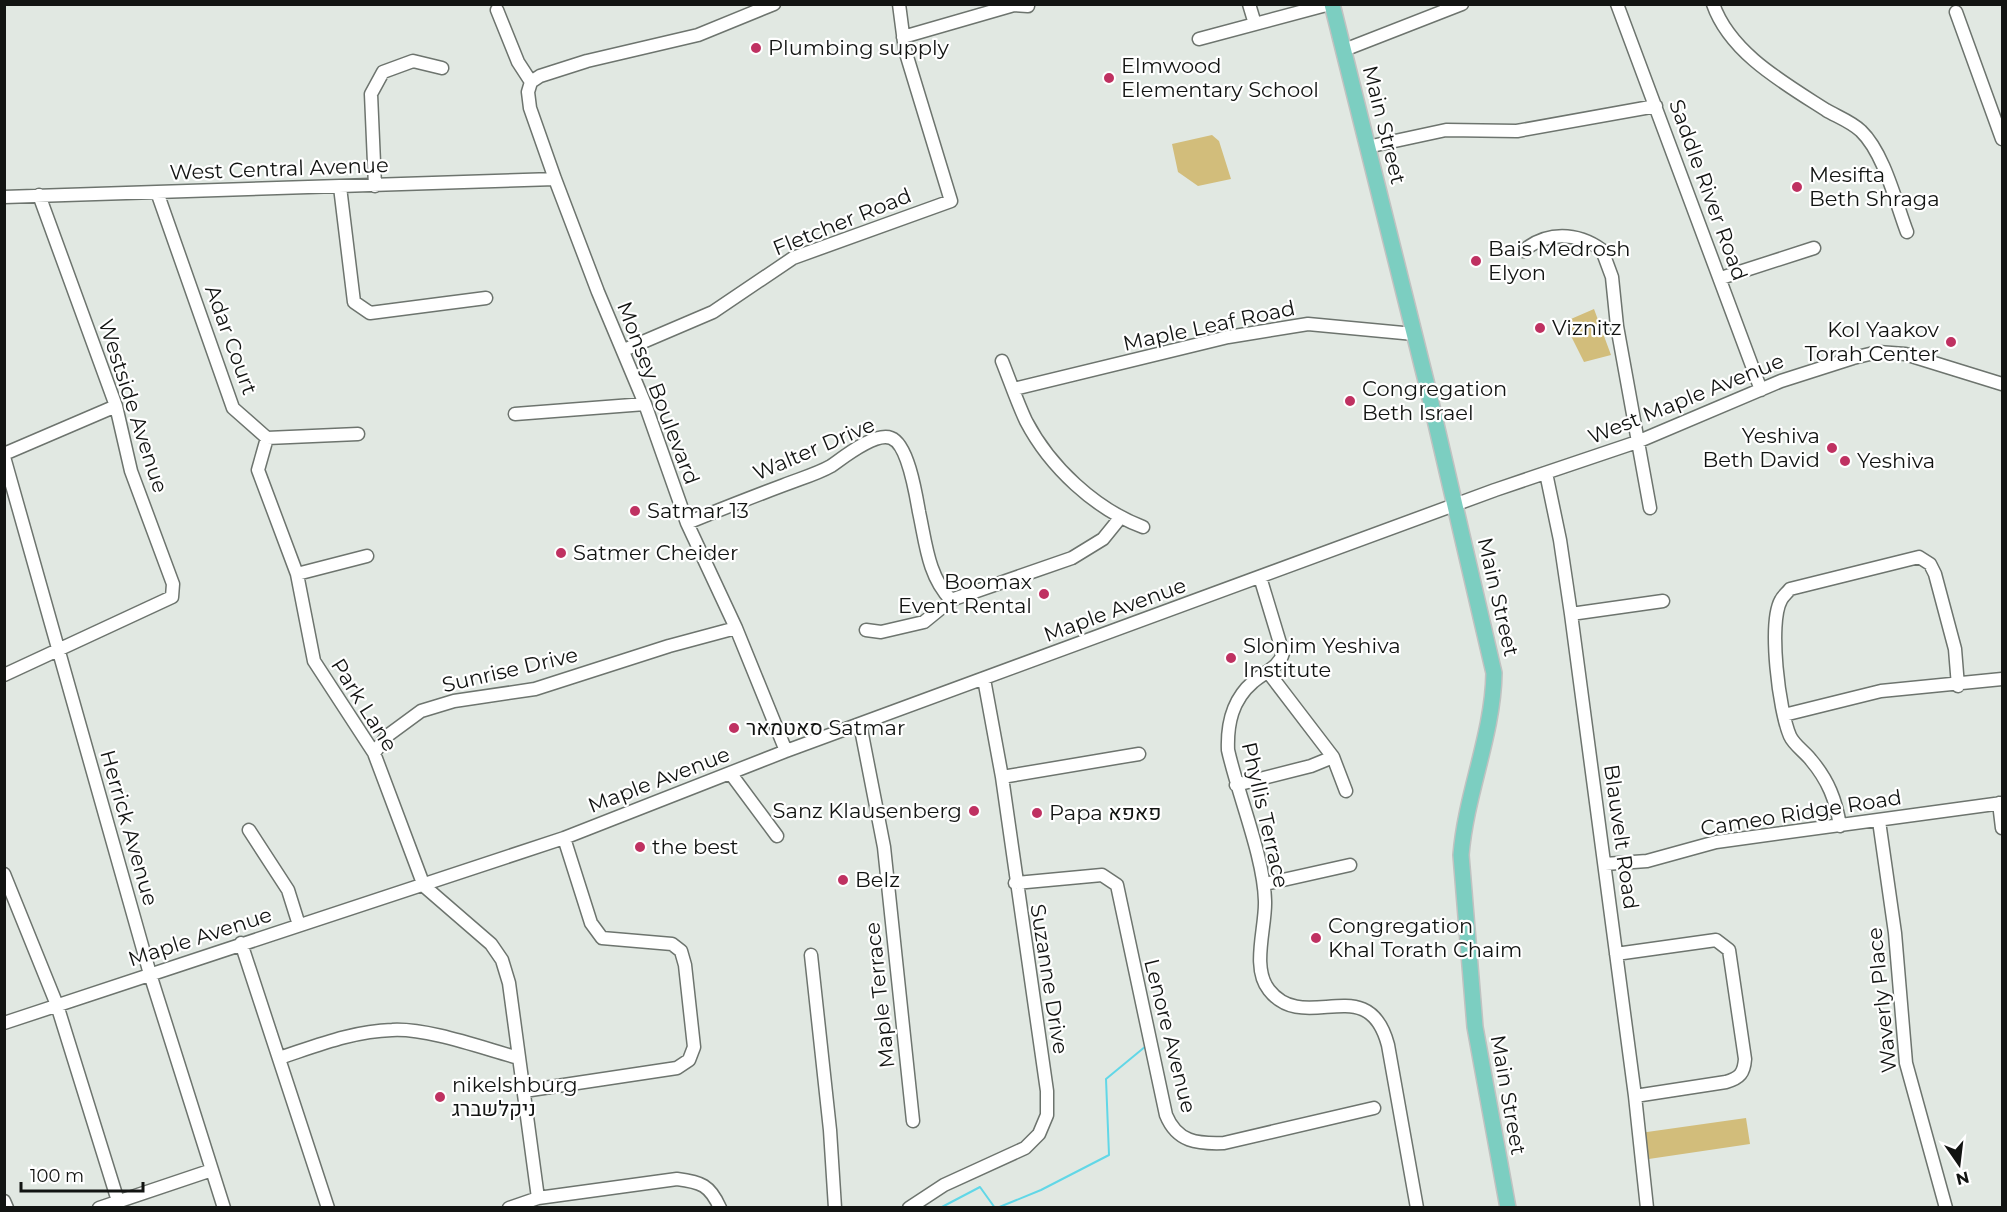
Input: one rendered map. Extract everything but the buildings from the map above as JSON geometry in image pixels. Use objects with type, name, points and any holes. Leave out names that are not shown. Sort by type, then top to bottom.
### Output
[{"type":"main road","name":"Main Street","points":[[1331,4],[1456,506],[1494,673],[1489,719],[1463,830],[1461,855],[1475,1027],[1508,1208]]},
{"type":"street","points":[[497,10],[518,62],[531,82],[540,76],[587,61],[698,35],[774,4]]},
{"type":"street","points":[[899,4],[903,37],[1014,5],[1028,6]]},
{"type":"street","points":[[1249,4],[1255,24]]},
{"type":"street","points":[[1199,39],[1331,4]]},
{"type":"street","points":[[1344,50],[1462,4]]},
{"type":"street","name":"Saddle River Road","points":[[1617,4],[1761,390]]},
{"type":"street","points":[[1713,4],[1720,25],[1743,50],[1789,86],[1861,131],[1880,160],[1907,232]]},
{"type":"street","points":[[1956,12],[2002,139]]},
{"type":"street","name":"Fletcher Road","points":[[624,350],[712,312],[793,258],[951,201],[903,37]]},
{"type":"street","points":[[375,186],[371,94],[383,72],[414,61],[442,68]]},
{"type":"street","name":"Monsey Boulevard","points":[[531,82],[528,92],[530,108],[598,292],[645,404],[687,523],[736,628],[786,751]]},
{"type":"street","points":[[1367,147],[1446,130],[1517,131],[1656,106]]},
{"type":"street","name":"West Central Avenue","points":[[4,197],[555,178]]},
{"type":"street","points":[[340,187],[354,302],[370,313],[486,298]]},
{"type":"street","name":"Adar Court","points":[[157,192],[233,408],[267,438]]},
{"type":"street","name":"Westside Avenue","points":[[39,195],[116,406],[131,471],[173,584],[172,597],[59,652]]},
{"type":"street","points":[[1522,251],[1544,238],[1571,236],[1581,238],[1602,250],[1612,278],[1617,326],[1650,508]]},
{"type":"street","points":[[1720,278],[1814,248]]},
{"type":"street","name":"Maple Leaf Road","points":[[1014,389],[1228,337],[1308,324],[1414,334]]},
{"type":"street","name":"West Maple Avenue","points":[[1456,506],[1637,442],[1761,390],[1832,364],[1878,352],[1905,354],[2002,384]]},
{"type":"street","points":[[1002,362],[1027,423],[1046,452],[1082,490],[1120,518],[1143,527]]},
{"type":"street","points":[[515,414],[645,404]]},
{"type":"street","points":[[4,456],[116,406]]},
{"type":"street","points":[[267,438],[358,434]]},
{"type":"street","name":"Park Lane","points":[[267,438],[258,470],[297,574],[314,661],[374,753],[424,886]]},
{"type":"street","name":"Walter Drive","points":[[687,523],[829,467],[851,451],[876,440],[891,438],[902,445],[913,484],[931,570],[937,586],[951,600]]},
{"type":"street","name":"Herrick Avenue","points":[[4,456],[150,974],[224,1208]]},
{"type":"street","name":"Blauvelt Road","points":[[1546,473],[1560,540],[1571,614],[1635,1096],[1647,1208]]},
{"type":"street","name":"Maple Avenue","points":[[4,1023],[564,838],[786,751],[1456,506]]},
{"type":"street","points":[[866,630],[881,632],[924,622],[951,600],[1072,558],[1102,539],[1120,518]]},
{"type":"street","points":[[297,574],[367,556]]},
{"type":"street","points":[[1840,826],[1836,801],[1829,787],[1812,761],[1790,737],[1784,715],[1776,660],[1777,610],[1780,600],[1790,589],[1919,557],[1930,564],[1935,574],[1955,649],[1958,686]]},
{"type":"street","name":"Phyllis Terrace","points":[[1260,578],[1283,647],[1282,659],[1254,681],[1242,694],[1231,715],[1227,750],[1264,884],[1261,963],[1263,980],[1269,991],[1296,1008],[1349,1005],[1360,1007],[1378,1020],[1384,1031],[1417,1208]]},
{"type":"street","points":[[1571,614],[1663,601]]},
{"type":"street","name":"Sunrise Drive","points":[[374,753],[387,736],[421,711],[454,701],[535,689],[669,646],[736,628]]},
{"type":"street","points":[[4,675],[59,652]]},
{"type":"street","points":[[1268,672],[1334,757],[1347,791]]},
{"type":"street","name":"Suzanne Drive","points":[[909,1208],[944,1185],[1025,1148],[1039,1134],[1047,1115],[1047,1091],[1015,883],[1002,777],[984,679]]},
{"type":"street","points":[[1784,715],[1881,691],[1958,686],[2002,679]]},
{"type":"street","name":"Maple Terrace","points":[[860,724],[884,847],[913,1121]]},
{"type":"street","points":[[1002,777],[1139,754]]},
{"type":"street","points":[[1236,785],[1311,766],[1334,757]]},
{"type":"street","points":[[731,774],[777,836]]},
{"type":"street","points":[[2001,803],[2002,828]]},
{"type":"street","name":"Cameo Ridge Road","points":[[1605,864],[1647,861],[1716,842],[2001,803]]},
{"type":"street","name":"Waverly Place","points":[[1879,821],[1895,933],[1906,1063],[1946,1208]]},
{"type":"street","points":[[249,830],[288,890],[299,925]]},
{"type":"street","points":[[524,1091],[677,1068],[689,1059],[694,1047],[686,965],[681,951],[672,944],[602,938],[591,922],[564,838]]},
{"type":"street","points":[[1264,884],[1350,865]]},
{"type":"street","points":[[4,874],[57,1005],[118,1201]]},
{"type":"street","name":"Lenore Avenue","points":[[1015,883],[1102,875],[1117,885],[1166,1115],[1176,1132],[1186,1139],[1207,1144],[1224,1143],[1374,1108]]},
{"type":"street","points":[[424,886],[491,944],[502,960],[508,983],[538,1197]]},
{"type":"street","points":[[1616,954],[1716,940],[1729,950],[1735,978],[1745,1059],[1744,1072],[1737,1079],[1726,1082],[1635,1096]]},
{"type":"street","points":[[241,943],[328,1208]]},
{"type":"street","points":[[811,955],[830,1130],[835,1208]]},
{"type":"street","points":[[279,1058],[351,1035],[393,1030],[413,1031],[519,1058]]},
{"type":"street","points":[[99,1208],[212,1170]]},
{"type":"street","points":[[509,1208],[538,1197],[677,1179],[699,1182],[715,1196],[720,1208]]},
{"type":"street","points":[[4,1201],[7,1208]]},
{"type":"shaded area","points":[[1212,135],[1219,141],[1231,179],[1198,186],[1178,172],[1172,144]]},
{"type":"shaded area","points":[[1594,309],[1611,355],[1584,362],[1564,322]]},
{"type":"shaded area","points":[[1746,1118],[1750,1144],[1642,1160],[1640,1133]]},
{"type":"waterway","points":[[997,1208],[1041,1190],[1109,1155],[1106,1079],[1146,1046]]},
{"type":"waterway","points":[[940,1208],[980,1187],[995,1208]]},
{"type":"place","name":"Plumbing supply","points":[[756,48]]},
{"type":"place","name":"Elmwood Elementary School","points":[[1109,78]]},
{"type":"place","name":"Mesifta Beth Shraga","points":[[1797,187]]},
{"type":"place","name":"Bais Medrosh Elyon","points":[[1476,261]]},
{"type":"place","name":"Viznitz","points":[[1540,328]]},
{"type":"place","name":"Kol Yaakov Torah Center","points":[[1951,342]]},
{"type":"place","name":"Congregation Beth Israel","points":[[1350,401]]},
{"type":"place","name":"Yeshiva Beth David","points":[[1832,448]]},
{"type":"place","name":"Yeshiva","points":[[1845,461]]},
{"type":"place","name":"Satmar 13","points":[[635,511]]},
{"type":"place","name":"Satmer Cheider","points":[[561,553]]},
{"type":"place","name":"Boomax Event Rental","points":[[1044,594]]},
{"type":"place","name":"Slonim Yeshiva Institute","points":[[1231,658]]},
{"type":"place","name":"סאטמאר Satmar","points":[[734,728]]},
{"type":"place","name":"Sanz Klausenberg","points":[[974,811]]},
{"type":"place","name":"Papa פאפא","points":[[1037,813]]},
{"type":"place","name":"the best","points":[[640,847]]},
{"type":"place","name":"Belz","points":[[843,880]]},
{"type":"place","name":"Congregation Khal Torath Chaim","points":[[1316,938]]},
{"type":"place","name":"nikelshburg ניקלשברג","points":[[440,1097]]}]
